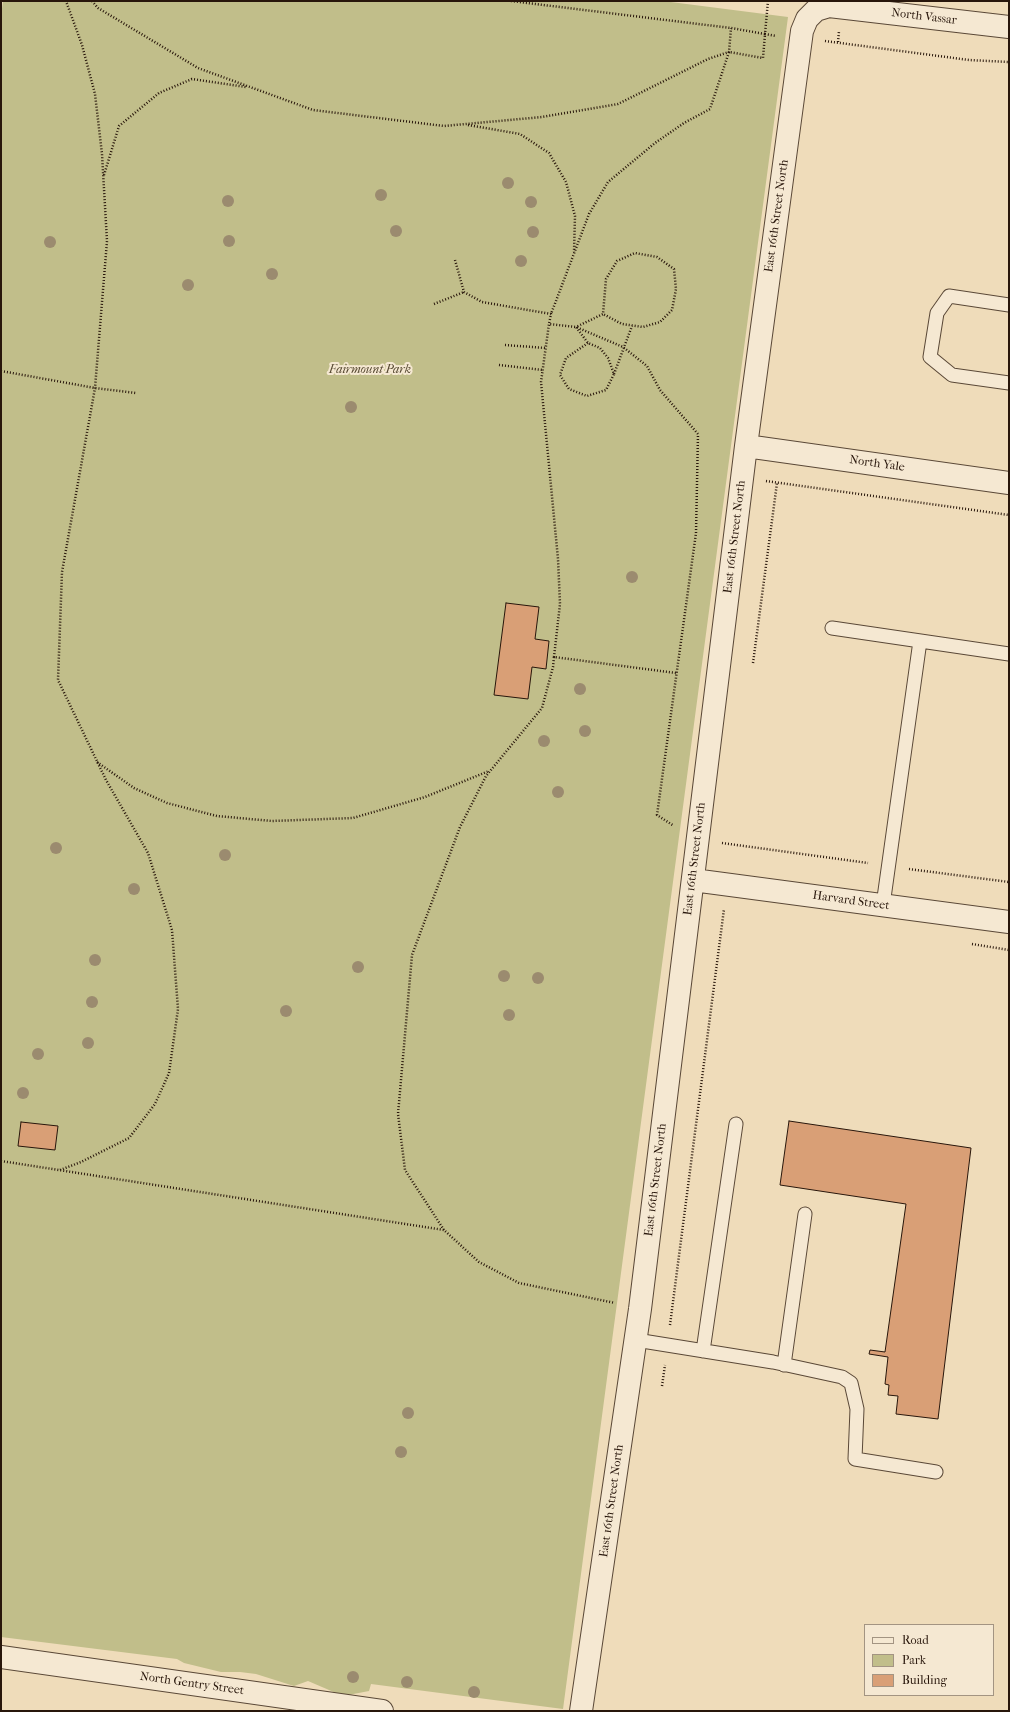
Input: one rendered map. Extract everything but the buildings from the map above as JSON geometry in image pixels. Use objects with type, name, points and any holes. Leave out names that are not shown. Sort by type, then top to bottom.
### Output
[{"type":"street","name":"North Vassar","points":[[816,10],[829,6],[1009,27]]},
{"type":"street","name":"East 16th Street North","points":[[581,1711],[636,1340],[742,477],[801,38],[807,19],[816,10]]},
{"type":"street","name":"North Yale","points":[[746,446],[1009,483]]},
{"type":"street","name":"Harvard Street","points":[[693,880],[1009,922]]},
{"type":"street","name":"North Gentry Street","points":[[1,1657],[382,1711]]},
{"type":"lane","points":[[1009,305],[949,296],[937,312],[930,357],[952,375],[1009,383]]},
{"type":"lane","points":[[832,628],[1009,654]]},
{"type":"lane","points":[[883,905],[890,866],[920,641]]},
{"type":"lane","points":[[703,1351],[736,1124]]},
{"type":"lane","points":[[784,1364],[805,1214]]},
{"type":"lane","points":[[636,1340],[784,1364],[842,1377],[851,1383],[857,1409],[855,1459],[936,1472]]},
{"type":"path","points":[[60,1170],[81,1162],[129,1138],[155,1104],[170,1073],[178,1009],[172,930],[148,853],[97,762],[58,680],[62,572],[95,388],[107,241],[103,176],[95,94],[82,45],[66,1]]},
{"type":"path","points":[[92,1],[98,8],[198,68],[313,110],[444,126],[542,117],[618,104],[708,59],[728,52],[763,58],[768,1]]},
{"type":"path","points":[[511,1],[619,16],[899,49],[969,60],[1009,62]]},
{"type":"path","points":[[640,1308],[519,1283],[479,1262],[444,1230],[406,1170],[398,1114],[412,955],[460,827],[486,776],[542,708],[553,667],[560,604],[558,560],[541,382],[551,314],[589,214],[608,182],[655,143],[684,123],[710,109],[728,52],[731,28]]},
{"type":"path","points":[[103,176],[119,126],[159,94],[192,79],[252,88]]},
{"type":"path","points":[[463,125],[520,134],[549,153],[566,182],[576,216],[574,255]]},
{"type":"path","points":[[635,254],[657,257],[674,269],[676,289],[672,310],[660,322],[644,327],[632,326],[622,324],[603,314],[606,279],[617,262],[635,254]]},
{"type":"path","points":[[455,260],[464,292],[482,302],[551,314]]},
{"type":"path","points":[[434,304],[464,292]]},
{"type":"path","points":[[576,326],[603,314]]},
{"type":"path","points":[[549,324],[576,326],[623,347],[647,366],[660,390],[698,434],[696,533],[657,815],[698,842],[728,844],[1009,882]]},
{"type":"path","points":[[576,326],[588,343],[600,348],[608,358],[614,374]]},
{"type":"path","points":[[588,343],[566,358],[560,375],[569,390],[586,396],[606,390],[614,374],[632,326]]},
{"type":"path","points":[[505,345],[546,348]]},
{"type":"path","points":[[499,365],[543,370]]},
{"type":"path","points":[[1,371],[95,388],[136,393]]},
{"type":"path","points":[[742,477],[1009,515]]},
{"type":"path","points":[[753,663],[777,483]]},
{"type":"path","points":[[554,657],[676,672]]},
{"type":"path","points":[[97,762],[134,788],[167,803],[217,816],[272,820],[353,818],[425,796],[491,770]]},
{"type":"path","points":[[662,1386],[724,907],[732,908]]},
{"type":"path","points":[[970,944],[1009,950]]},
{"type":"path","points":[[1,1162],[444,1230]]},
{"type":"green space","name":"Fairmount Park","points":[[3,1],[663,1],[788,17],[563,1709],[371,1684],[369,1691],[343,1696],[308,1681],[294,1686],[256,1674],[221,1672],[184,1663],[177,1659],[1,1637],[1,16]]}]
